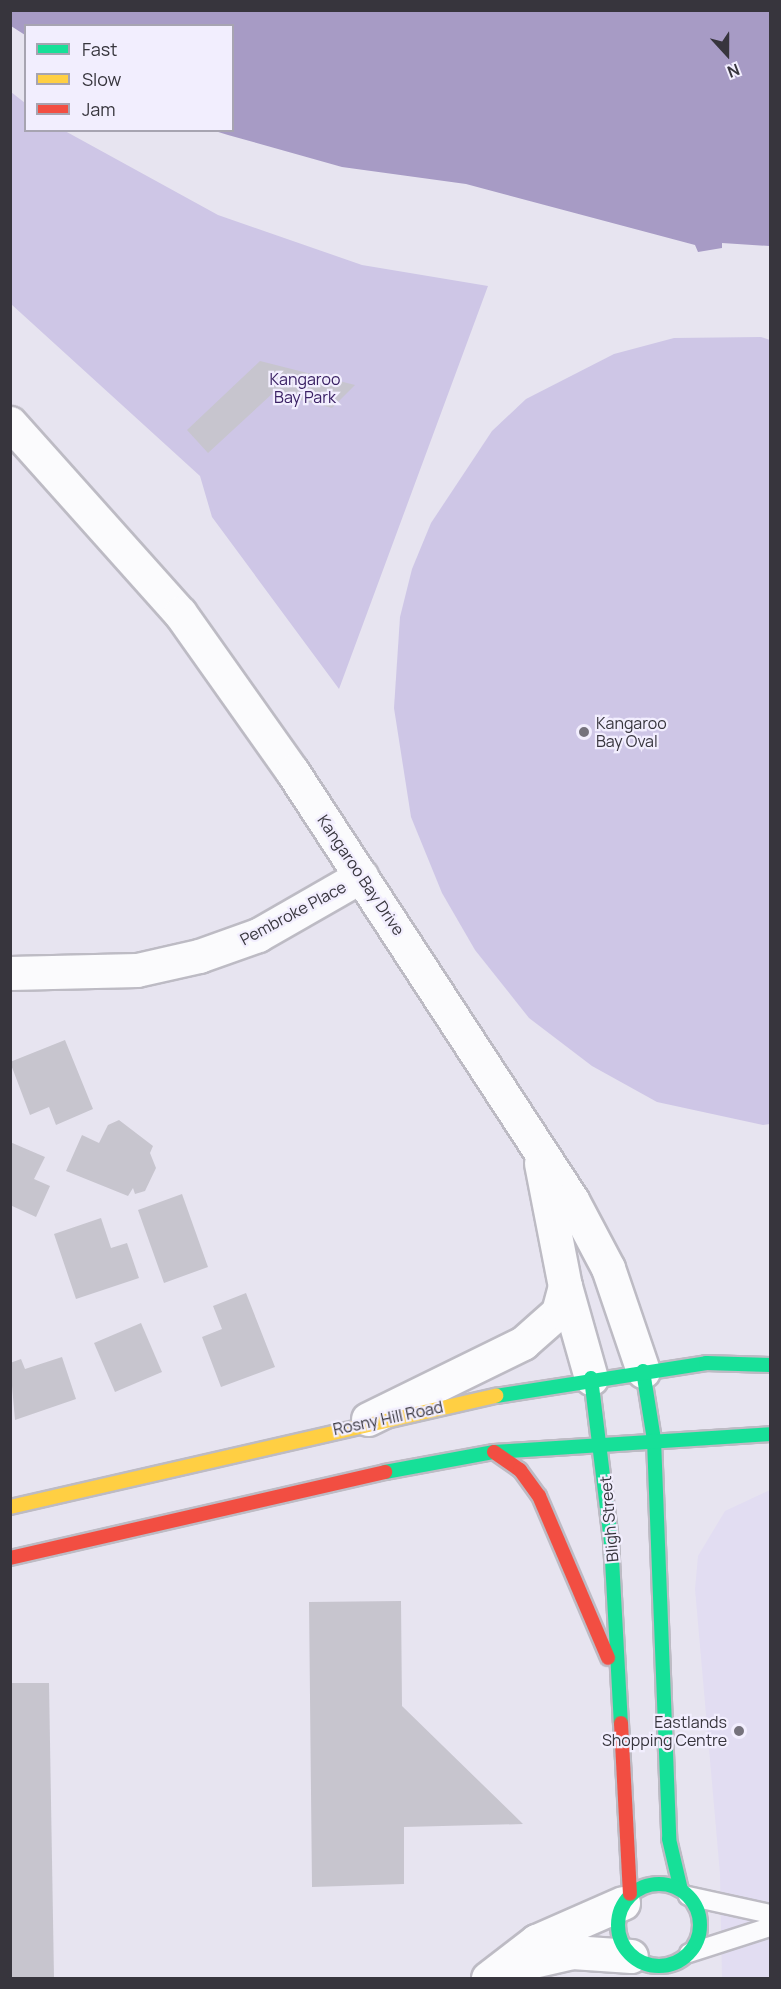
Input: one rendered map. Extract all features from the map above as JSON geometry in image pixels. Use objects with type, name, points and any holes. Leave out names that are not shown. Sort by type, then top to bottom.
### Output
[{"type":"main road","name":"Rosny Hill Road","points":[[10,1507],[356,1425],[591,1378],[706,1364],[771,1365]]},
{"type":"main road","points":[[643,1371],[654,1440],[668,1829],[685,1893],[700,1924],[687,1956],[682,1978]]},
{"type":"main road","name":"Bligh Street","points":[[591,1378],[602,1443],[622,1708],[627,1899]]},
{"type":"main road","points":[[10,1558],[328,1483],[494,1452],[602,1443],[771,1434]]},
{"type":"main road","points":[[494,1452],[520,1470],[539,1496],[598,1628],[622,1708]]},
{"type":"main road","points":[[685,1893],[660,1883],[627,1899],[618,1937],[636,1965],[655,1966],[687,1956]]},
{"type":"street","name":"Kangaroo Bay Drive","points":[[10,423],[180,613],[361,876],[594,1239],[643,1371]]},
{"type":"street","name":"Pembroke Place","points":[[10,973],[137,970],[199,956],[258,935],[361,876]]},
{"type":"street","name":"Bligh Street","points":[[538,1150],[565,1286],[591,1378]]},
{"type":"street","points":[[356,1425],[523,1343],[554,1317],[565,1286]]},
{"type":"street","points":[[494,1974],[536,1941],[627,1899]]},
{"type":"street","points":[[494,1974],[573,1953],[636,1965]]},
{"type":"lane","points":[[685,1893],[771,1914]]},
{"type":"lane","points":[[687,1956],[771,1927]]},
{"type":"shaded area","points":[[10,11],[770,11],[770,246],[722,243],[722,248],[698,252],[695,245],[466,184],[342,167],[219,132],[234,132],[234,24],[24,24],[24,34],[11,26]]},
{"type":"shaded area","name":"Eastlands Shopping Centre","points":[[770,1490],[770,1978],[722,1978],[720,1874],[695,1589],[698,1556],[725,1511]]},
{"type":"green space","name":"Kangaroo Bay Park","points":[[11,92],[24,102],[24,132],[67,132],[218,215],[362,265],[488,286],[339,689],[212,517],[200,476],[11,304]]},
{"type":"green space","name":"Kangaroo Bay Oval","points":[[761,337],[770,340],[770,1124],[763,1125],[657,1102],[592,1066],[529,1018],[475,950],[442,893],[411,817],[394,708],[400,617],[412,569],[431,523],[492,431],[526,399],[614,354],[674,338]]},
{"type":"building","points":[[260,361],[355,385],[332,408],[273,393],[208,453],[187,430]]},
{"type":"building","points":[[65,1040],[93,1109],[56,1125],[49,1107],[30,1115],[10,1062]]},
{"type":"building","points":[[119,1120],[153,1146],[150,1153],[156,1168],[145,1191],[135,1194],[133,1188],[128,1196],[66,1171],[82,1135],[99,1143],[108,1125]]},
{"type":"building","points":[[10,1142],[45,1157],[34,1179],[50,1186],[36,1217],[10,1205]]},
{"type":"building","points":[[182,1194],[208,1267],[164,1283],[138,1210]]},
{"type":"building","points":[[101,1218],[111,1248],[127,1243],[139,1278],[76,1299],[54,1234]]},
{"type":"building","points":[[246,1293],[275,1367],[221,1387],[202,1337],[222,1329],[213,1306]]},
{"type":"building","points":[[141,1323],[162,1372],[115,1392],[94,1343]]},
{"type":"building","points":[[62,1357],[76,1399],[15,1420],[10,1363],[21,1359],[25,1369]]},
{"type":"building","points":[[401,1601],[402,1706],[523,1824],[404,1827],[404,1884],[312,1887],[309,1602]]},
{"type":"building","points":[[10,1683],[49,1683],[54,1978],[10,1978]]},
{"type":"traffic: fast","points":[[496,1396],[706,1363],[770,1365]]},
{"type":"traffic: fast","points":[[643,1371],[654,1440],[669,1839],[681,1890]]},
{"type":"traffic: fast","points":[[591,1378],[611,1541],[621,1723]]},
{"type":"traffic: fast","points":[[385,1472],[494,1452],[770,1434]]},
{"type":"traffic: fast","points":[[651,1884],[667,1884],[682,1891],[693,1902],[700,1917],[700,1925],[697,1941],[688,1954],[667,1966],[651,1966],[636,1959],[625,1948],[618,1933],[618,1917],[625,1902],[636,1891],[651,1884]]},
{"type":"traffic: slow","points":[[10,1507],[496,1396]]},
{"type":"traffic: jam","points":[[494,1452],[520,1470],[539,1496],[608,1658]]},
{"type":"traffic: jam","points":[[10,1558],[385,1472]]},
{"type":"traffic: jam","points":[[621,1723],[630,1894]]},
{"type":"place","name":"Kangaroo Bay Oval","points":[[584,732]]},
{"type":"place","name":"Eastlands Shopping Centre","points":[[739,1731]]}]
